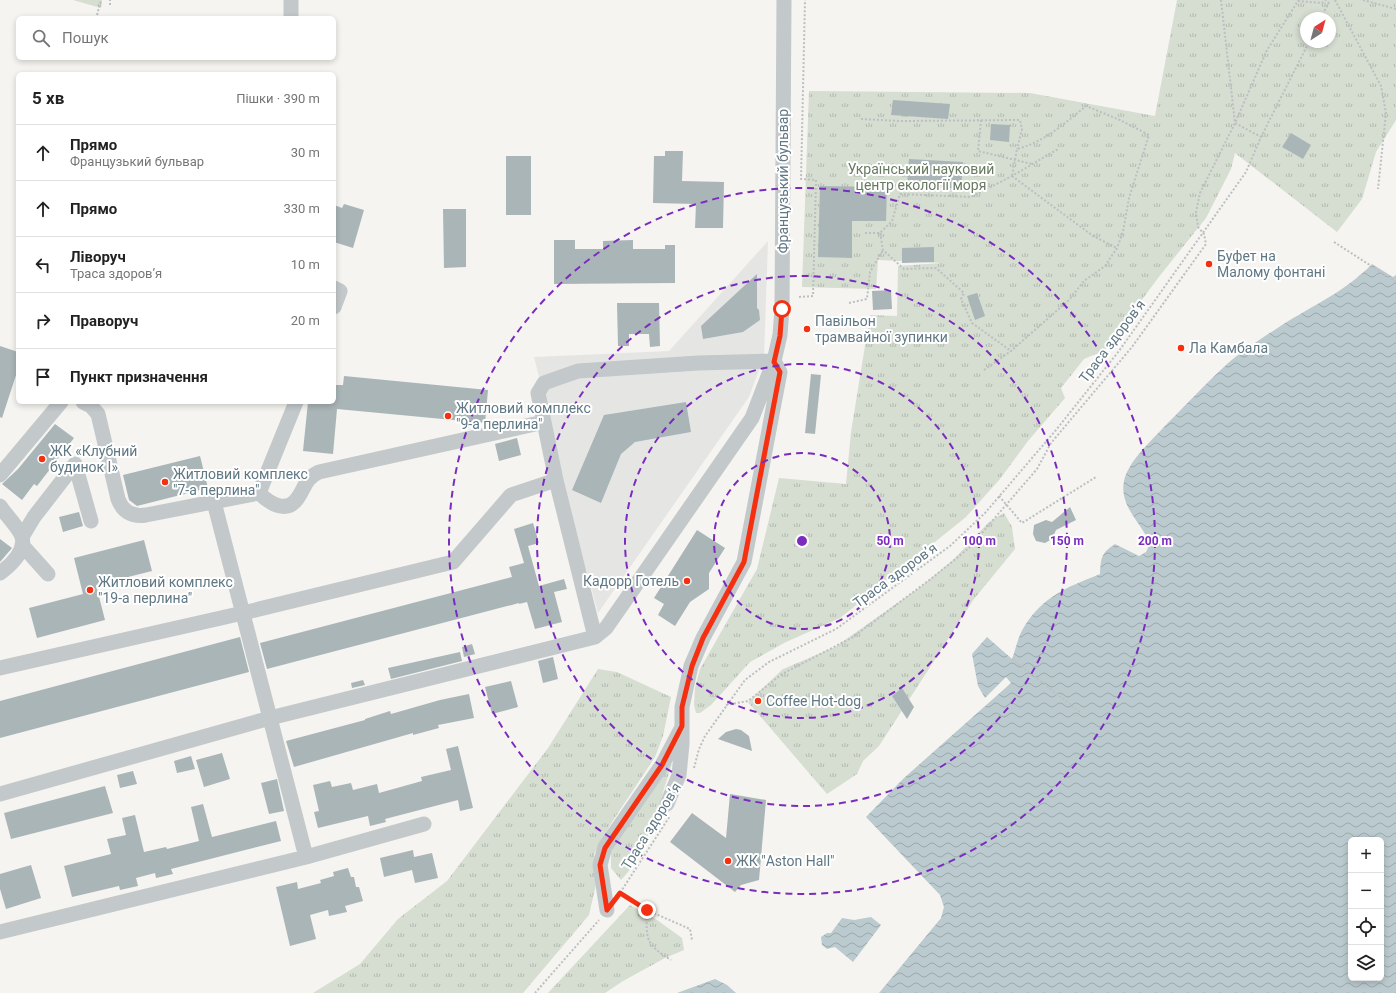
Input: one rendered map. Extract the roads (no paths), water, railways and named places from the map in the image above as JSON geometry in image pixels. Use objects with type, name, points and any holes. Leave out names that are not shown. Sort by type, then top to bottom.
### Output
[{"type":"street","points":[[290,16],[291,0]]},
{"type":"street","name":"Французький бульвар","points":[[595,637],[606,628],[752,418],[774,362],[780,336],[782,309],[784,0]]},
{"type":"street","points":[[336,289],[340,291],[336,302]]},
{"type":"street","points":[[0,794],[270,718],[595,637],[556,480],[538,393],[544,383],[578,371],[698,363],[774,362],[780,372],[744,562],[703,638],[692,666],[682,707],[679,775],[669,809]]},
{"type":"street","points":[[0,475],[59,404]]},
{"type":"street","points":[[91,404],[98,414],[118,499],[126,511],[139,516],[259,493]]},
{"type":"street","points":[[259,493],[295,404]]},
{"type":"street","points":[[259,493],[275,506],[283,506],[291,504],[297,499],[306,481],[319,472],[544,422]]},
{"type":"street","points":[[0,573],[14,561],[34,517],[76,464],[91,521]]},
{"type":"street","points":[[0,668],[243,613],[453,562],[511,495],[556,480]]},
{"type":"street","points":[[214,502],[306,856]]},
{"type":"street","points":[[0,506],[22,541],[48,574]]},
{"type":"street","points":[[607,910],[600,865],[605,848],[662,765],[682,726]]},
{"type":"street","points":[[0,932],[306,856],[424,824]]},
{"type":"water","points":[[1372,264],[1393,277],[1396,275],[1396,993],[879,993],[941,918],[944,907],[940,895],[866,817],[904,778],[1011,683],[1006,677],[985,698],[978,686],[972,654],[987,637],[1012,659],[1020,634],[1031,616],[1039,607],[1057,594],[1077,583],[1100,574],[1104,553],[1110,547],[1115,544],[1139,556],[1146,552],[1150,544],[1128,507],[1123,490],[1126,474],[1140,453],[1233,359],[1282,325],[1328,298],[1351,282]]},
{"type":"water","points":[[871,917],[881,925],[853,962],[835,947],[827,949],[822,945],[821,937],[827,933],[831,933],[842,918],[854,920]]},
{"type":"water","points":[[715,979],[727,985],[736,993],[677,993]]},
{"type":"place","name":"Буфет на Малому фонтані","points":[[1209,264]]},
{"type":"place","name":"Павільон трамвайної зупинки","points":[[807,329]]},
{"type":"place","name":"Ла Камбала","points":[[1181,348]]},
{"type":"place","name":"Житловий комплекс \"9-а перлина\"","points":[[448,416]]},
{"type":"place","name":"ЖК «Клубний будинок I»","points":[[42,459]]},
{"type":"place","name":"Житловий комплекс \"7-а перлина\"","points":[[165,482]]},
{"type":"place","name":"Кадорр Готель","points":[[687,581]]},
{"type":"place","name":"Житловий комплекс \"19-а перлина\"","points":[[90,590]]},
{"type":"place","name":"Coffee Hot-dog","points":[[758,701]]},
{"type":"place","name":"ЖК \"Aston Hall\"","points":[[728,861]]},
{"type":"park label","name":"Український науковий центр екології моря","points":[[921,178]]}]
